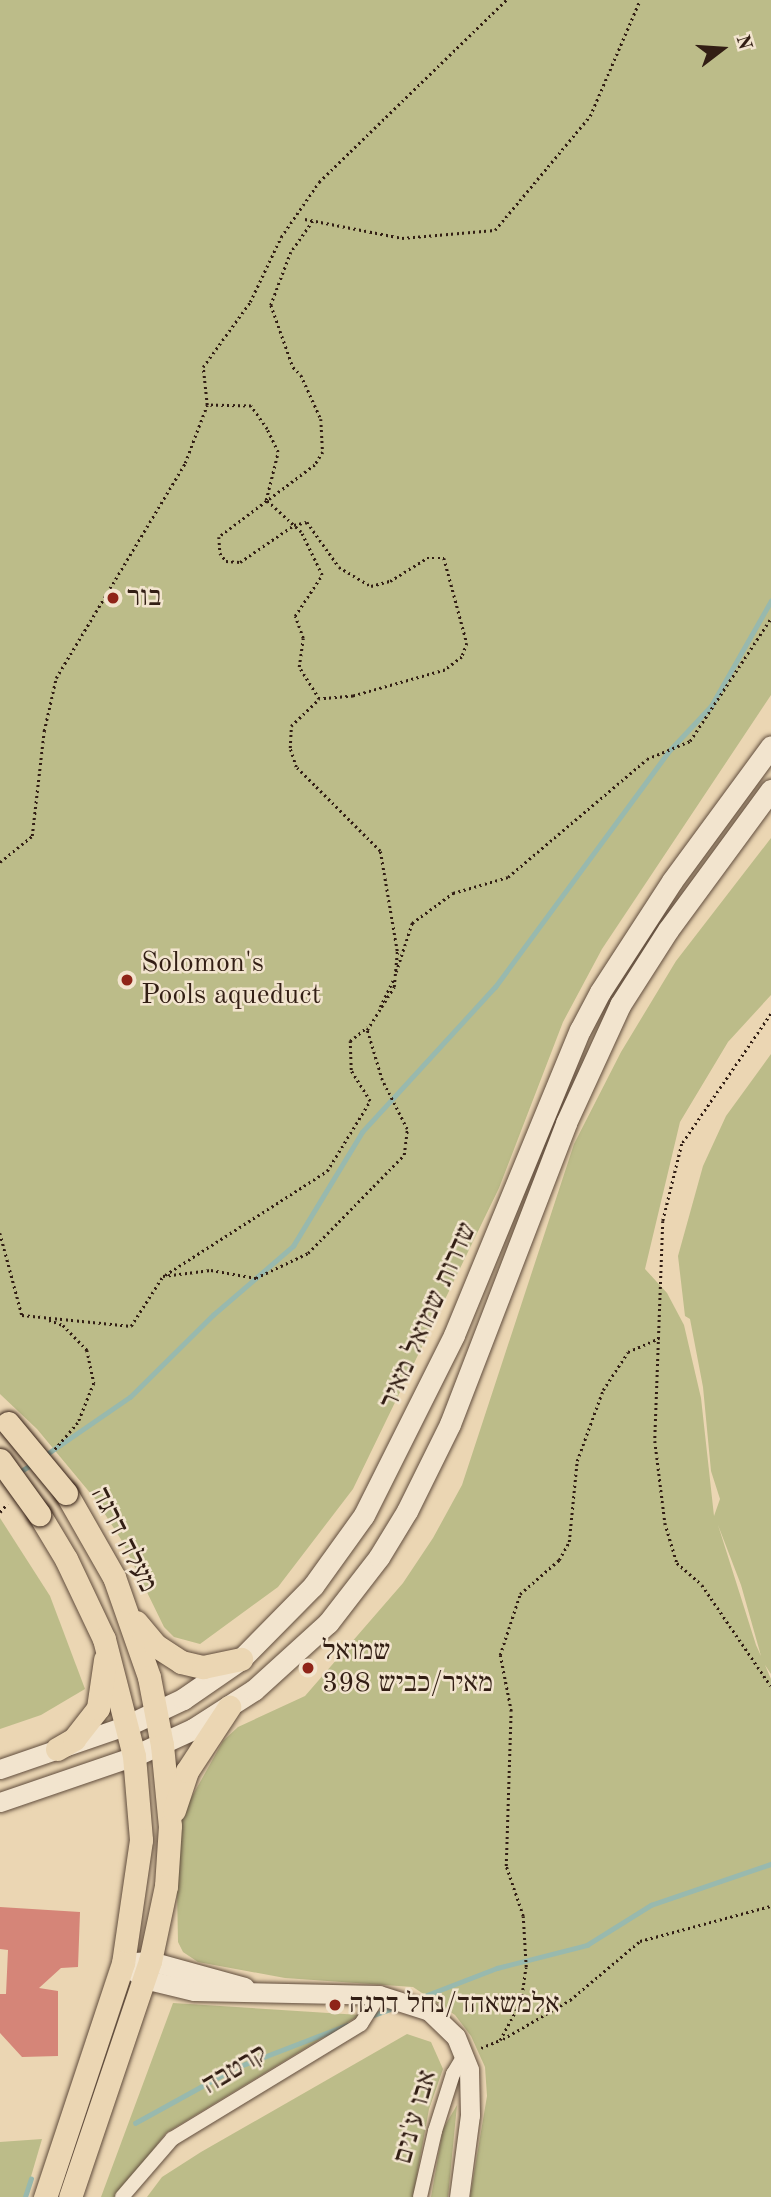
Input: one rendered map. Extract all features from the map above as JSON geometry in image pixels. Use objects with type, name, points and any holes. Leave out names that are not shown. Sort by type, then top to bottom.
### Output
[{"type":"main road","name":"שדרות שמואל מאיר","points":[[128,1725],[156,1713],[241,1659],[313,1586],[364,1515],[454,1335],[575,1041],[600,992],[672,881],[771,746]]},
{"type":"main road","name":"שדרות שמואל מאיר","points":[[134,1756],[162,1745],[229,1707],[292,1658],[328,1623],[407,1511],[450,1424],[566,1124],[620,1004],[668,930],[771,790]]},
{"type":"main road","name":"מעלה דרגה","points":[[4,1419],[66,1493],[90,1531],[127,1609],[156,1713],[170,1826]]},
{"type":"main road","name":"מעלה דרגה","points":[[0,1460],[39,1514],[66,1559],[104,1639],[134,1756],[141,1840],[122,1963],[44,2197]]},
{"type":"main road","points":[[127,1609],[155,1645],[181,1662],[203,1667],[241,1659]]},
{"type":"main road","points":[[57,1749],[74,1739],[98,1708],[104,1678],[104,1639]]},
{"type":"main road","points":[[70,2197],[147,1970],[166,1886],[170,1826],[187,1771],[229,1707]]},
{"type":"street","name":"שדרות שמואל מאיר","points":[[0,1769],[128,1725]]},
{"type":"street","name":"שדרות שמואל מאיר","points":[[0,1802],[134,1756]]},
{"type":"street","points":[[122,1963],[210,1993],[379,1995],[429,2011],[466,2054],[471,2092],[459,2197]]},
{"type":"street","name":"קרטבה","points":[[122,2197],[172,2139],[361,2024],[379,1995]]},
{"type":"street","name":"אבו ע'נים","points":[[420,2197],[428,2152],[453,2074],[466,2054]]},
{"type":"path","points":[[0,862],[32,836],[44,731],[56,678],[186,463],[207,405],[203,367],[250,302],[281,237],[318,182],[506,0]]},
{"type":"path","points":[[305,219],[402,238],[495,230],[590,116],[640,0]]},
{"type":"path","points":[[163,1276],[211,1270],[256,1278],[308,1253],[404,1155],[407,1129],[382,1080],[367,1030],[394,987],[397,951],[380,850],[296,767],[290,748],[291,726],[319,699],[354,696],[445,670],[462,657],[467,643],[444,558],[427,558],[390,581],[371,586],[339,567],[307,522],[294,525],[263,550],[240,562],[226,561],[220,553],[219,537],[315,465],[323,452],[321,419],[301,375],[293,367],[271,305],[291,252],[313,221]]},
{"type":"path","points":[[207,405],[251,406],[267,429],[278,452],[266,500]]},
{"type":"path","points":[[266,500],[294,525],[322,575],[295,616],[303,638],[299,667],[319,699]]},
{"type":"path","points":[[395,977],[412,923],[453,893],[509,877],[647,759],[691,741],[771,618]]},
{"type":"path","points":[[771,1014],[682,1144],[663,1221],[655,1441],[665,1523],[677,1563],[702,1586],[771,1686]]},
{"type":"path","points":[[0,1233],[22,1315],[131,1326],[163,1276],[327,1171],[370,1101],[351,1070],[350,1041],[370,1024]]},
{"type":"path","points":[[42,1317],[63,1325],[87,1350],[94,1382],[78,1423],[49,1456]]},
{"type":"path","points":[[500,2040],[521,2001],[526,1967],[523,1916],[506,1866],[511,1712],[500,1656],[520,1594],[559,1560],[569,1542],[577,1461],[603,1390],[628,1352],[659,1338]]},
{"type":"path","points":[[0,1512],[8,1503]]},
{"type":"path","points":[[466,2054],[500,2040],[570,2000],[640,1941],[771,1906]]},
{"type":"green space","points":[[0,0],[771,0],[771,695],[602,949],[563,1022],[499,1188],[353,1489],[278,1587],[200,1644],[174,1637],[164,1627],[122,1541],[96,1500],[37,1429],[0,1394]]},
{"type":"green space","points":[[771,838],[771,995],[728,1042],[680,1122],[645,1269],[667,1293],[684,1325],[701,1398],[714,1516],[720,1499],[711,1471],[703,1387],[690,1319],[685,1316],[678,1256],[703,1166],[726,1116],[771,1054],[771,1674],[765,1665],[771,1679],[771,2197],[470,2197],[487,2096],[485,2067],[471,2036],[455,2015],[413,1987],[285,1978],[198,1962],[183,1952],[178,1942],[176,1839],[180,1818],[223,1741],[238,1727],[305,1696],[403,1583],[433,1538],[462,1485],[574,1144],[621,1052],[676,961]],"holes":[[[718,1525],[741,1585],[761,1656]]]},
{"type":"green space","points":[[0,1518],[50,1596],[85,1689],[41,1715],[0,1729]]},
{"type":"green space","points":[[173,2003],[360,2015],[166,2133],[117,2197],[101,2197]]},
{"type":"green space","points":[[407,2034],[431,2042],[443,2069],[429,2109],[413,2197],[147,2197],[162,2177],[201,2152]]},
{"type":"green space","points":[[457,2105],[448,2197],[431,2197],[443,2129]]},
{"type":"green space","points":[[42,2139],[25,2197],[0,2197],[0,2142]]},
{"type":"building","points":[[0,1907],[80,1912],[78,1967],[61,1968],[39,1988],[58,1991],[58,2056],[22,2057],[0,2033],[0,1994],[6,1994],[8,1950],[0,1949]]},
{"type":"waterway","points":[[44,1456],[130,1397],[213,1315],[293,1246],[362,1132],[495,987],[668,752],[711,706],[771,601]]},
{"type":"waterway","points":[[18,1473],[34,1463]]},
{"type":"waterway","points":[[414,2000],[497,1968],[587,1945],[651,1905],[771,1864]]},
{"type":"waterway","points":[[371,2016],[396,2007]]},
{"type":"waterway","points":[[135,2123],[235,2068],[347,2025]]},
{"type":"waterway","points":[[25,2197],[31,2179]]},
{"type":"place","name":"בור","points":[[113,598]]},
{"type":"place","name":"Solomon's Pools aqueduct","points":[[127,980]]},
{"type":"place","name":"שמואל מאיר/כביש 398","points":[[308,1668]]},
{"type":"place","name":"אלמשאהד/נחל דרגה","points":[[335,2005]]}]
